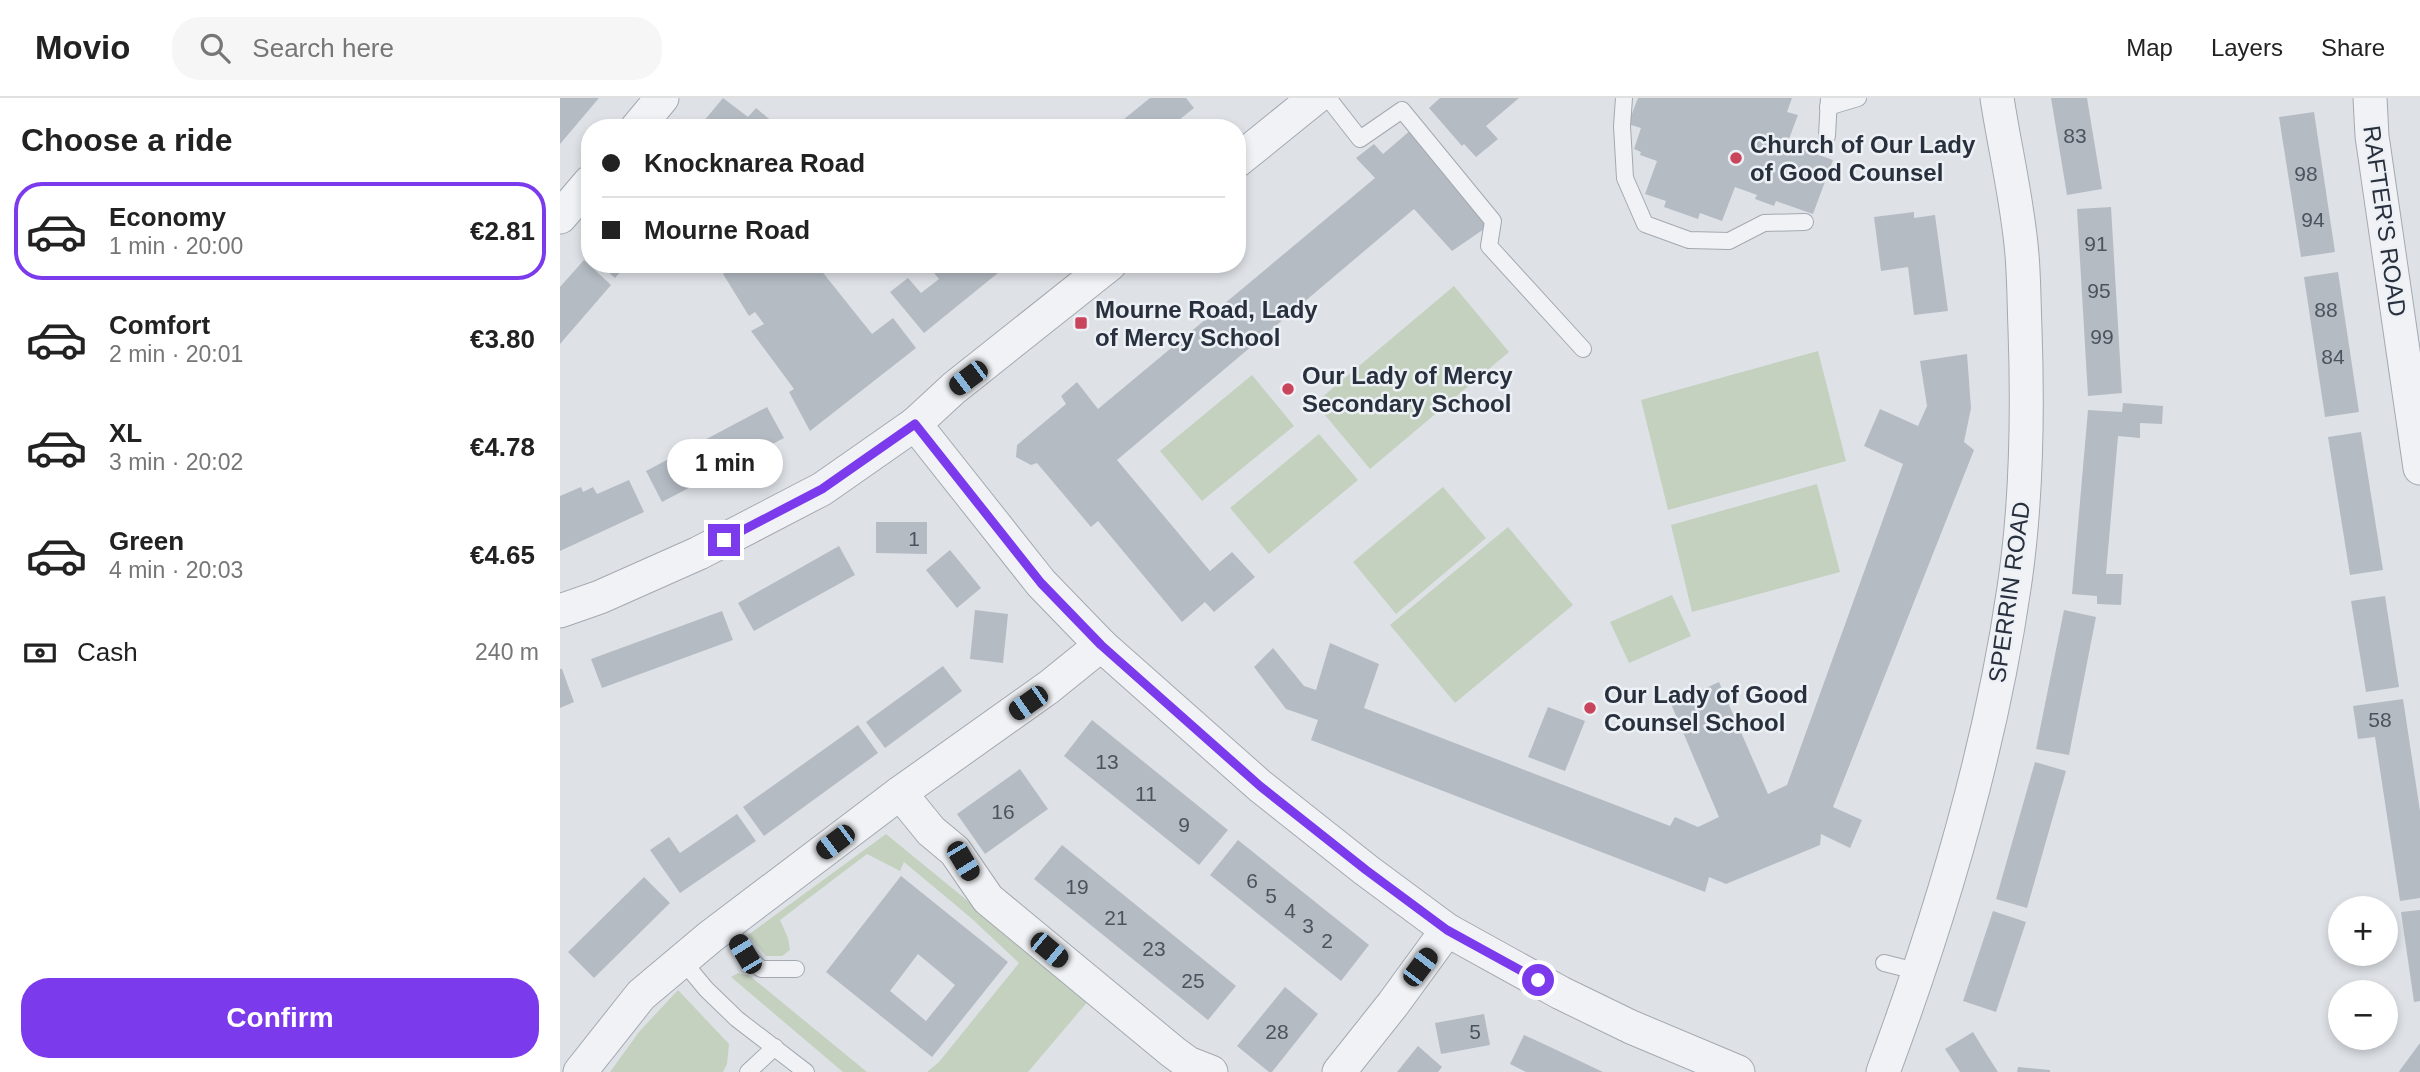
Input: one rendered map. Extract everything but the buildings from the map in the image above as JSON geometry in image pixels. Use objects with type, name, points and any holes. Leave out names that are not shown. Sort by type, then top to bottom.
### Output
[{"type":"street","points":[[644,119],[662,98]]},
{"type":"street","points":[[1246,154],[1315,98]]},
{"type":"street","name":"SPERRIN ROAD","points":[[1883,1072],[1920,972],[1963,824],[1993,704],[2014,587],[2025,475],[2026,382],[2022,254],[1997,98]]},
{"type":"street","name":"RAFTER'S ROAD","points":[[2370,98],[2377,173],[2420,468]]},
{"type":"street","points":[[560,217],[581,192]]},
{"type":"street","points":[[560,611],[600,597],[699,553],[810,495],[915,424],[954,388],[1099,273]]},
{"type":"street","points":[[915,424],[1041,583],[1101,645],[1260,786],[1366,870],[1447,930],[1561,993],[1738,1072]]},
{"type":"street","points":[[580,1072],[641,995],[682,960],[900,793],[1049,687],[1101,645]]},
{"type":"street","points":[[900,793],[931,831],[955,851],[988,899],[1173,1052],[1188,1063],[1211,1072]]},
{"type":"street","points":[[1339,1072],[1447,930]]},
{"type":"lane","points":[[1328,98],[1360,139],[1402,110],[1493,220],[1489,246],[1583,349]]},
{"type":"lane","points":[[1624,98],[1622,126],[1625,178],[1645,224],[1689,240],[1729,241],[1764,223],[1805,222]]},
{"type":"lane","points":[[1826,136],[1829,102],[1858,98]]},
{"type":"lane","points":[[727,924],[745,954],[761,968],[796,969]]},
{"type":"lane","points":[[682,960],[706,989],[737,1019],[806,1072]]},
{"type":"lane","points":[[1884,963],[1920,972]]},
{"type":"lane","points":[[748,1072],[775,1047]]},
{"type":"green space","points":[[1454,286],[1509,352],[1370,469],[1315,403]]},
{"type":"green space","points":[[1818,351],[1846,461],[1668,510],[1641,400]]},
{"type":"green space","points":[[1252,375],[1294,426],[1202,501],[1160,451]]},
{"type":"green space","points":[[1319,434],[1358,480],[1269,554],[1230,508]]},
{"type":"green space","points":[[1817,484],[1840,572],[1692,612],[1671,525]]},
{"type":"green space","points":[[1443,487],[1486,538],[1396,614],[1353,562]]},
{"type":"green space","points":[[1508,527],[1573,605],[1455,703],[1390,625]]},
{"type":"green space","points":[[1672,595],[1691,636],[1629,663],[1610,622]]},
{"type":"green space","points":[[886,834],[1089,1000],[1028,1072],[927,1072],[939,1062],[1019,963],[971,918],[904,862],[900,871],[867,854],[780,920],[790,950],[782,956],[766,956],[748,935]]},
{"type":"green space","points":[[738,973],[750,976],[867,1072],[843,1072],[731,977]]},
{"type":"green space","points":[[678,990],[729,1044],[727,1064],[723,1072],[610,1072],[639,1032]]},
{"type":"place","name":"Church of Our Lady of Good Counsel","points":[[1736,158]]},
{"type":"place","name":"Mourne Road, Lady of Mercy School","points":[[1081,323]]},
{"type":"place","name":"Our Lady of Mercy Secondary School","points":[[1288,389]]},
{"type":"place","name":"Our Lady of Good Counsel School","points":[[1590,708]]},
{"type":"route","points":[[724,540],[822,489],[915,424],[1041,583],[1101,645],[1260,786],[1366,870],[1447,930],[1538,980]]}]
